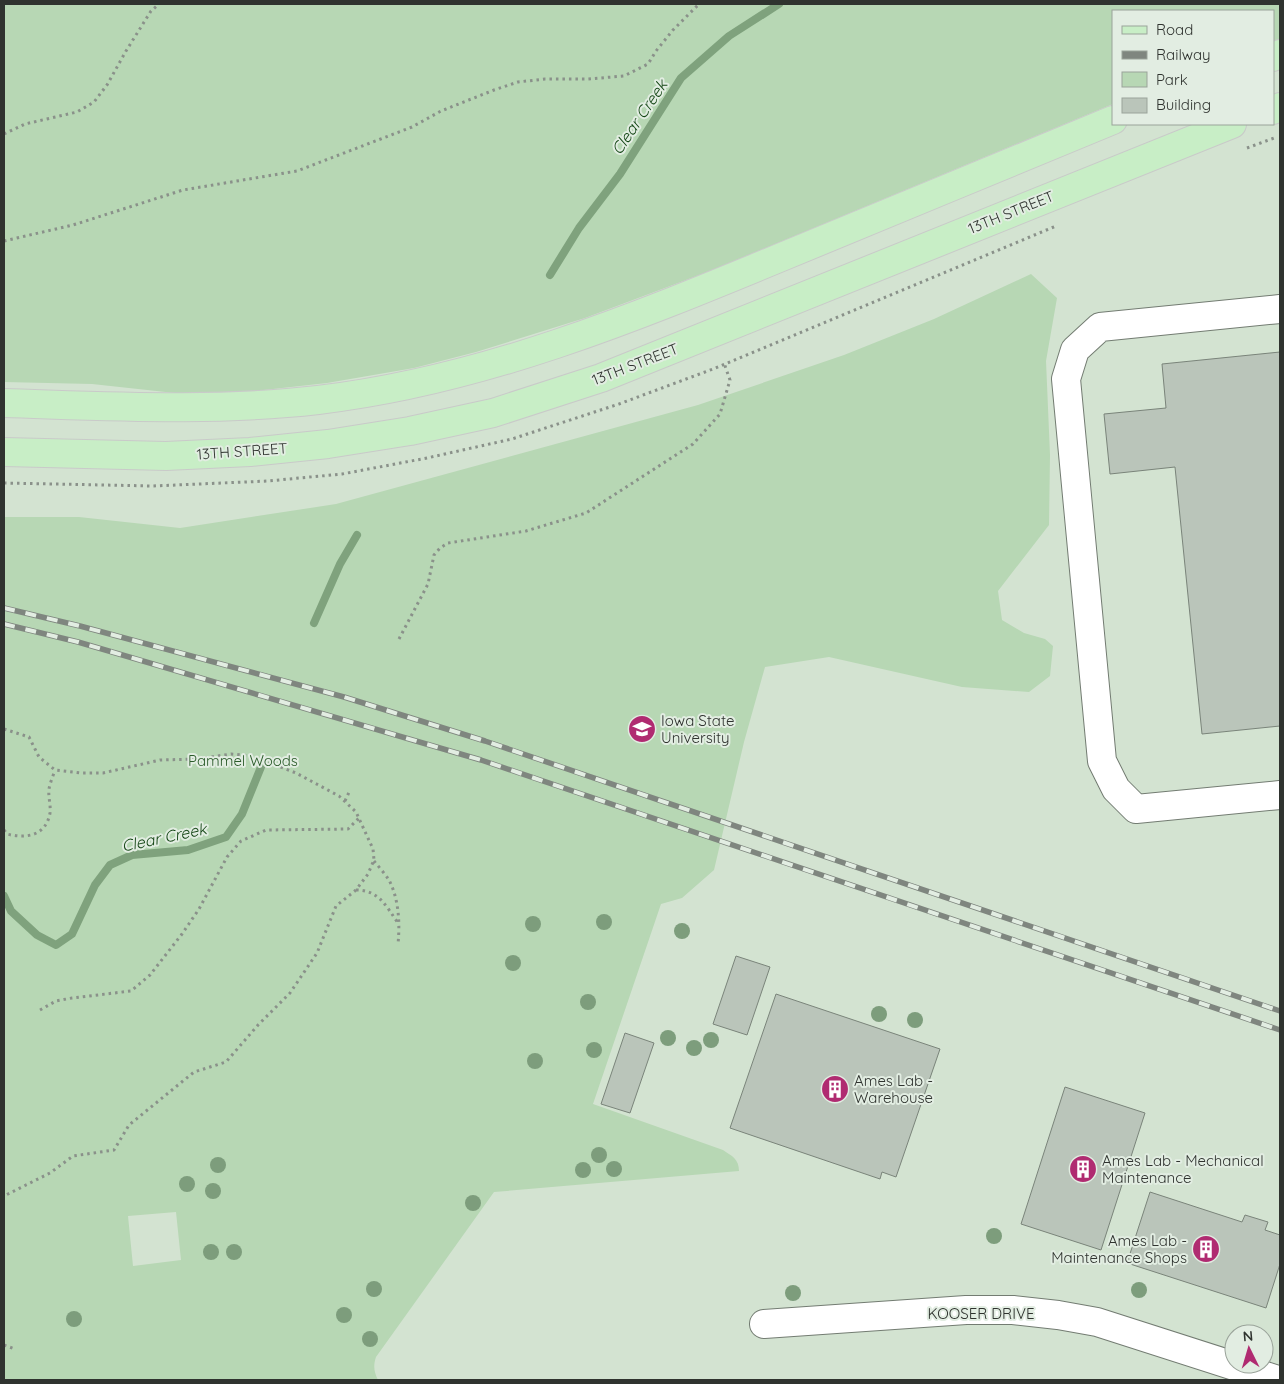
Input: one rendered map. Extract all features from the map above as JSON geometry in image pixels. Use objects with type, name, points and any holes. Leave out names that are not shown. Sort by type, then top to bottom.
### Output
[{"type":"main road","points":[[4,403],[157,407],[237,406],[318,400],[400,386],[480,368],[584,334],[712,286],[1112,120]]},
{"type":"main road","name":"13TH STREET","points":[[4,452],[166,456],[250,452],[328,444],[410,431],[493,413],[602,378],[1230,125]]},
{"type":"street","points":[[1280,309],[1100,327],[1075,350],[1066,379],[1102,761],[1116,789],[1136,809],[1280,796]]},
{"type":"street","name":"KOOSER DRIVE","points":[[764,1324],[966,1310],[1013,1310],[1050,1314],[1096,1322],[1278,1380]]},
{"type":"path","points":[[4,134],[25,124],[77,112],[94,102],[107,85],[126,50],[151,11],[158,4]]},
{"type":"path","points":[[4,240],[73,225],[183,190],[297,171],[412,127],[441,111],[518,82],[624,76],[648,64],[656,50],[699,4]]},
{"type":"path","points":[[399,639],[428,584],[434,555],[440,548],[448,543],[526,532],[586,513],[595,508],[693,444],[720,414],[730,380],[724,363]]},
{"type":"path","points":[[4,729],[29,737],[39,757],[55,770],[82,773],[103,772],[160,760],[197,759],[232,754],[252,756],[296,773],[345,801],[359,818],[373,849],[374,860],[368,874],[356,890],[336,906],[317,953],[290,993],[258,1025],[226,1062],[194,1072],[129,1126],[114,1150],[73,1156],[50,1173],[4,1196]]},
{"type":"path","points":[[4,830],[7,834],[19,838],[31,836],[43,829],[50,813],[49,788],[55,770]]},
{"type":"path","points":[[345,801],[350,790]]},
{"type":"path","points":[[40,1010],[56,1001],[131,991],[150,975],[199,909],[227,858],[241,841],[266,830],[348,829],[359,818]]},
{"type":"path","points":[[374,860],[389,881],[395,899],[400,925],[398,944]]},
{"type":"path","points":[[356,890],[368,890],[380,898],[400,925]]},
{"type":"path","points":[[4,1345],[15,1348]]},
{"type":"shaded area","name":"Iowa State University","points":[[4,4],[1280,4],[1280,1380],[4,1380]]},
{"type":"green space","points":[[4,4],[1280,4],[1280,39],[1274,42],[1274,10],[1112,10],[1112,104],[710,271],[585,318],[476,352],[414,368],[327,383],[255,391],[184,394],[92,384],[4,382]]},
{"type":"green space","name":"Pammel Woods","points":[[1031,274],[1057,298],[1046,361],[1050,455],[1049,525],[998,591],[1002,620],[1024,633],[1045,639],[1053,646],[1050,676],[1029,692],[962,687],[829,657],[765,667],[744,742],[714,870],[682,898],[661,904],[593,1104],[723,1150],[736,1161],[739,1171],[494,1192],[376,1357],[374,1369],[378,1380],[4,1380],[4,517],[79,517],[180,528],[336,504],[698,405],[844,355],[934,319]],"holes":[[[176,1212],[181,1260],[133,1266],[128,1216]]]},
{"type":"building","points":[[1280,352],[1280,726],[1202,734],[1175,467],[1110,474],[1104,414],[1166,408],[1162,364]]},
{"type":"building","points":[[736,956],[770,967],[747,1035],[713,1024]]},
{"type":"building","name":"Ames Lab - Warehouse","points":[[776,994],[940,1049],[896,1177],[882,1172],[880,1179],[730,1128]]},
{"type":"building","points":[[625,1033],[654,1043],[630,1113],[601,1104]]},
{"type":"building","name":"Ames Lab - Mechanical Maintenance","points":[[1065,1087],[1145,1113],[1101,1250],[1021,1224]]},
{"type":"building","name":"Ames Lab - Maintenance Shops","points":[[1150,1192],[1242,1222],[1245,1215],[1268,1222],[1265,1230],[1280,1235],[1280,1264],[1266,1308],[1127,1263]]},
{"type":"waterway","name":"Clear Creek","points":[[550,275],[579,228],[620,174],[681,78],[729,36],[779,4]]},
{"type":"waterway","name":"Clear Creek","points":[[314,623],[340,564],[357,535]]},
{"type":"waterway","name":"Clear Creek","points":[[4,896],[11,911],[37,935],[56,945],[72,934],[95,885],[110,865],[132,855],[188,850],[226,837],[242,814],[261,767]]},
{"type":"railway","points":[[4,608],[80,626],[344,697],[485,741],[1280,1011]]},
{"type":"railway","points":[[4,624],[78,642],[481,760],[1280,1030]]},
{"type":"place","name":"Iowa State University","points":[[642,729]]},
{"type":"place","name":"Ames Lab - Warehouse","points":[[835,1089]]},
{"type":"place","name":"Ames Lab - Mechanical Maintenance","points":[[1083,1169]]},
{"type":"place","name":"Ames Lab - Maintenance Shops","points":[[1206,1249]]}]
